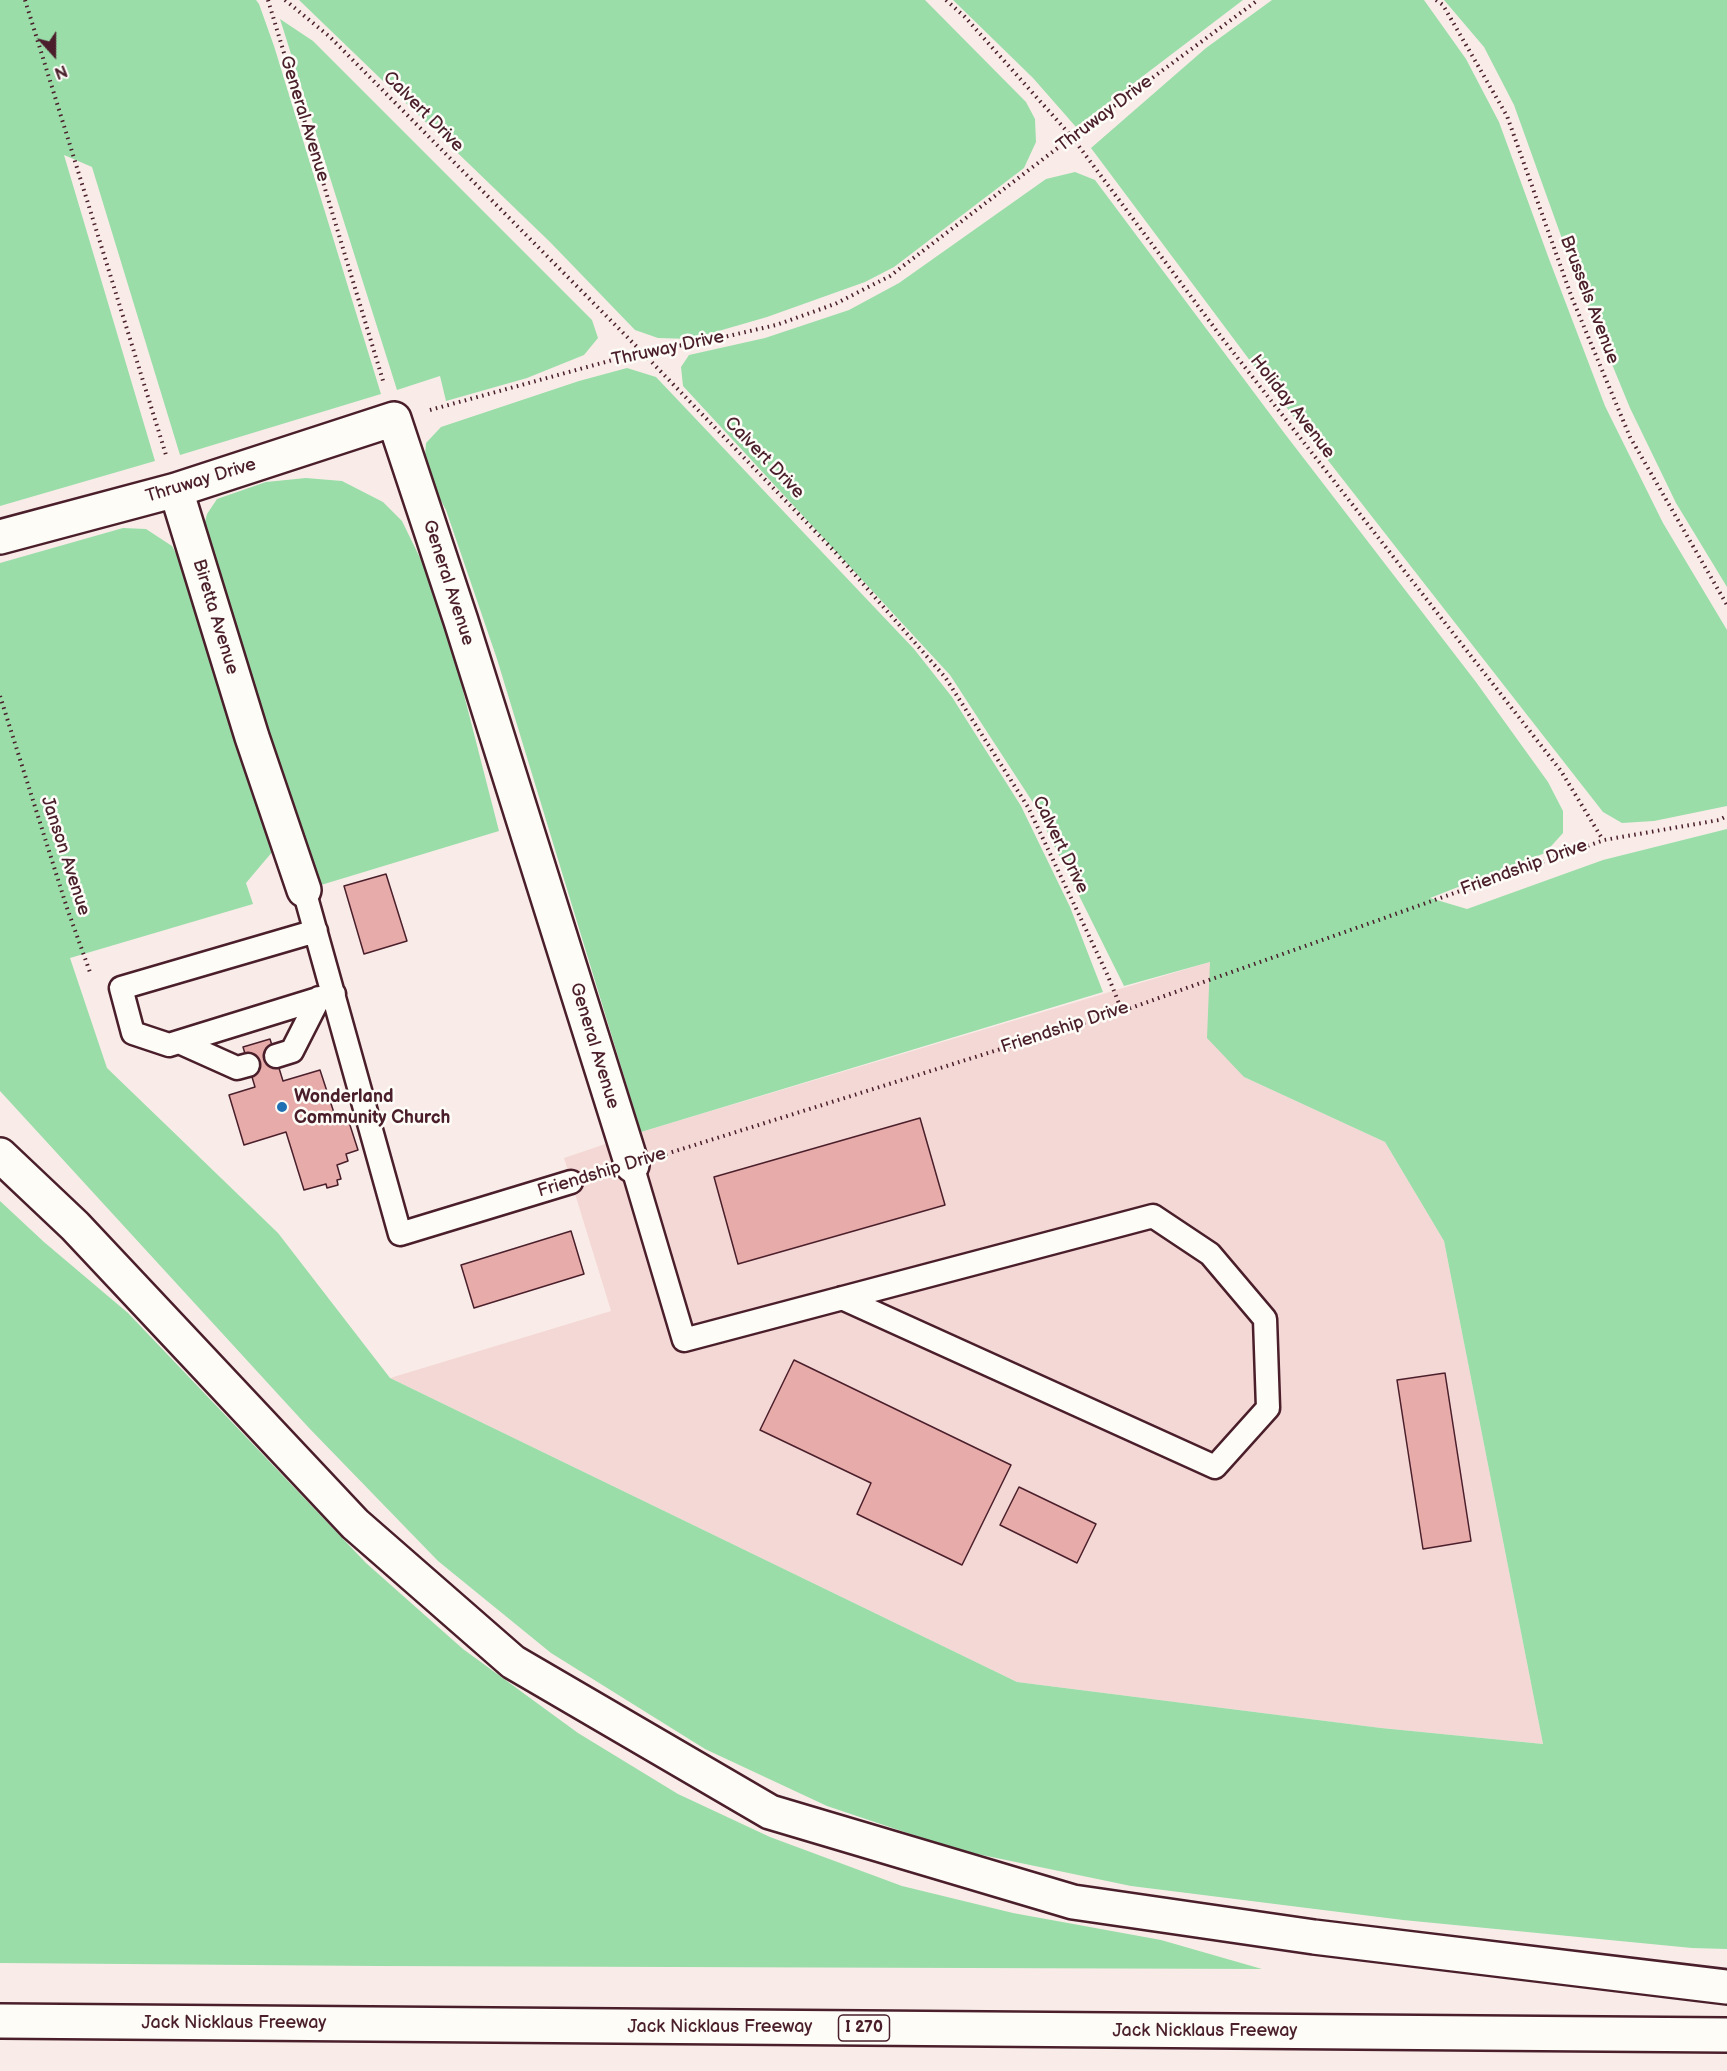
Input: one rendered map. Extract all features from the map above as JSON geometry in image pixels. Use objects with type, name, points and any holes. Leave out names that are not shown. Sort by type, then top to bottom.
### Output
[{"type":"main road","name":"Thruway Drive","points":[[0,537],[176,490],[394,419]]},
{"type":"main road","name":"General Avenue","points":[[394,419],[461,621],[632,1165]]},
{"type":"main road","name":"Biretta Avenue","points":[[176,490],[252,737],[304,890]]},
{"type":"main road","points":[[0,1155],[75,1226],[356,1524],[513,1662],[770,1812],[1073,1902],[1314,1936],[1727,1987]]},
{"type":"main road","name":"Jack Nicklaus Freeway","points":[[0,2021],[1727,2035]]},
{"type":"lane","name":"Biretta Avenue","points":[[304,890],[316,931],[326,996],[400,1234]]},
{"type":"lane","points":[[316,931],[121,988],[133,1033],[169,1045],[326,996]]},
{"type":"lane","points":[[276,1056],[292,1051],[326,996]]},
{"type":"lane","points":[[179,1042],[237,1068],[248,1065]]},
{"type":"lane","points":[[632,1165],[684,1340],[842,1298],[1153,1216],[1210,1254],[1265,1319],[1268,1408],[1215,1467],[842,1298]]},
{"type":"lane","name":"Friendship Drive","points":[[400,1234],[570,1182]]},
{"type":"path","points":[[25,0],[176,490]]},
{"type":"path","name":"General Avenue","points":[[268,0],[394,419]]},
{"type":"path","name":"Calvert Drive","points":[[285,0],[330,37],[642,352],[835,552],[945,677],[1028,807],[1108,976],[1122,1011]]},
{"type":"path","name":"Holiday Avenue","points":[[946,0],[1072,137],[1221,339],[1561,771],[1604,840]]},
{"type":"path","name":"Thruway Drive","points":[[394,419],[642,352],[711,340],[776,325],[835,304],[890,276],[1072,137],[1258,0]]},
{"type":"path","name":"Brussels Avenue","points":[[1436,0],[1443,5],[1507,116],[1572,298],[1630,437],[1727,605]]},
{"type":"path","name":"Janson Avenue","points":[[0,696],[67,908],[93,981]]},
{"type":"path","name":"Friendship Drive","points":[[632,1165],[1122,1011],[1604,840],[1719,820],[1727,816]]},
{"type":"shaded area","points":[[1210,962],[1244,1077],[1385,1142],[1444,1241],[1543,1744],[1381,1728],[1017,1682],[390,1378],[611,1311],[564,1158],[641,1132]]},
{"type":"green space","points":[[0,0],[256,0],[274,46],[381,394],[180,455],[92,167],[64,155],[155,461],[0,506]]},
{"type":"green space","points":[[299,0],[925,0],[1026,102],[1035,119],[1036,142],[1024,168],[894,267],[865,282],[767,317],[691,339],[658,338],[635,330],[550,242]]},
{"type":"green space","points":[[953,0],[1243,0],[1076,127],[1033,78]]},
{"type":"green space","points":[[1272,0],[1424,0],[1466,59],[1499,122],[1605,406],[1663,523],[1727,630],[1727,806],[1654,821],[1622,823],[1603,812],[1251,362],[1091,148],[1206,48]]},
{"type":"green space","points":[[1444,0],[1727,0],[1727,587],[1676,503],[1630,408],[1574,272],[1514,105],[1484,47]]},
{"type":"green space","points":[[280,19],[313,41],[592,320],[598,338],[584,355],[527,378],[446,401],[440,376],[397,390]]},
{"type":"green space","points":[[1075,172],[1095,180],[1285,434],[1476,682],[1548,782],[1563,811],[1563,833],[1545,853],[1430,898],[1467,909],[1603,860],[1727,829],[1727,1949],[1692,1948],[1403,1920],[1131,1886],[958,1850],[827,1806],[705,1749],[551,1653],[438,1561],[309,1428],[0,1091],[0,563],[123,528],[146,529],[172,546],[187,574],[274,834],[273,851],[246,883],[253,904],[70,958],[107,1068],[278,1233],[390,1378],[1017,1682],[1381,1728],[1543,1744],[1444,1241],[1385,1142],[1244,1077],[1207,1038],[1210,962],[1124,986],[1032,801],[950,675],[683,386],[681,367],[689,355],[765,338],[849,310],[899,283],[1046,179]]},
{"type":"green space","points":[[627,368],[656,377],[914,649],[952,697],[1021,806],[1070,907],[1103,992],[641,1132],[497,659],[446,510],[424,469],[426,443],[441,427],[579,381]]},
{"type":"green space","points":[[306,478],[342,481],[383,502],[402,521],[423,564],[454,656],[499,831],[321,885],[207,550],[203,530],[207,514],[217,499],[266,482]]},
{"type":"green space","points":[[0,1201],[44,1242],[128,1313],[366,1563],[463,1649],[578,1733],[678,1794],[770,1837],[902,1886],[1013,1913],[1161,1940],[1262,1969],[0,1963]]},
{"type":"building","points":[[386,874],[407,941],[364,954],[344,886]]},
{"type":"building","name":"Wonderland Community Church","points":[[270,1039],[283,1081],[320,1070],[337,1122],[348,1119],[358,1150],[346,1154],[348,1161],[337,1165],[341,1179],[337,1180],[338,1185],[327,1188],[326,1184],[304,1190],[286,1132],[244,1145],[229,1095],[255,1087],[243,1047]]},
{"type":"building","points":[[920,1118],[945,1205],[738,1264],[714,1177]]},
{"type":"building","points":[[571,1231],[584,1274],[474,1308],[461,1265]]},
{"type":"building","points":[[794,1360],[1011,1465],[962,1565],[857,1514],[871,1483],[760,1430]]},
{"type":"building","points":[[1445,1373],[1471,1541],[1423,1549],[1397,1380]]},
{"type":"building","points":[[1019,1487],[1096,1524],[1077,1563],[1000,1525]]},
{"type":"place","name":"Wonderland Community Church","points":[[282,1107]]}]
